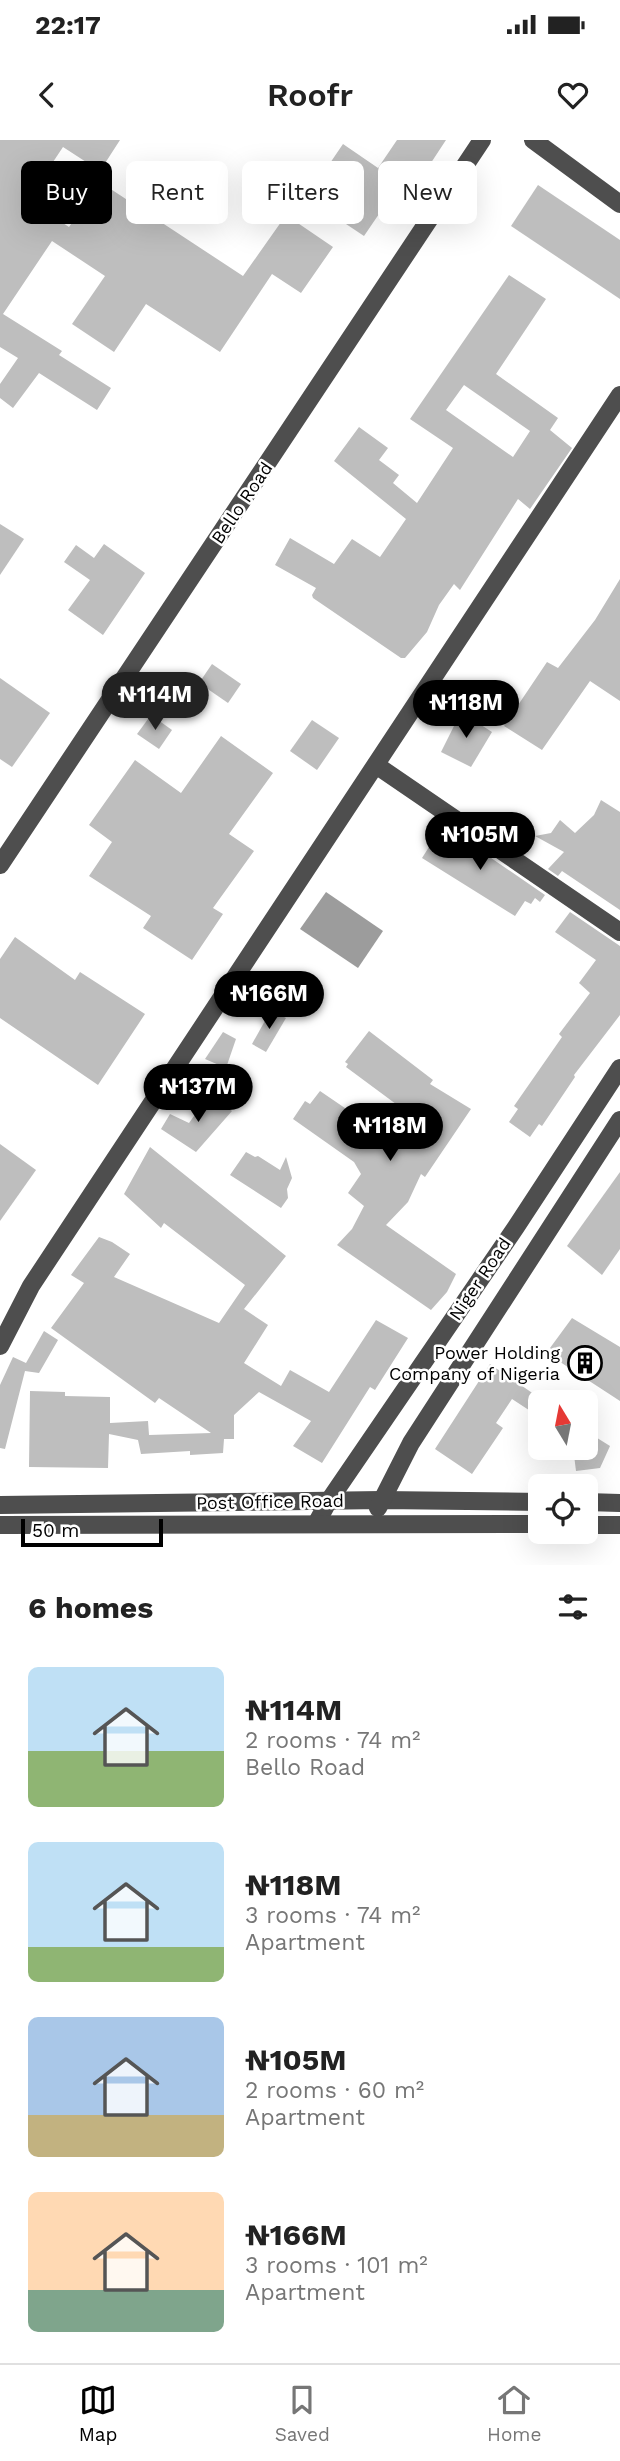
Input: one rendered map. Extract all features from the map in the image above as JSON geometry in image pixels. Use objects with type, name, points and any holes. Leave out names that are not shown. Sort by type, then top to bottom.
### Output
[{"type":"street","name":"Bello Road","points":[[0,865],[482,140]]},
{"type":"street","points":[[533,140],[620,204]]},
{"type":"street","points":[[0,1346],[31,1286],[620,395]]},
{"type":"street","points":[[376,765],[620,932]]},
{"type":"street","name":"Niger Road","points":[[316,1524],[328,1502],[516,1227],[620,1068]]},
{"type":"street","name":"Niger Road","points":[[370,1523],[411,1443],[620,1120]]},
{"type":"street","points":[[516,1227],[540,1243]]},
{"type":"street","name":"Post Office Road","points":[[0,1505],[382,1500],[528,1502]]},
{"type":"street","points":[[598,1502],[620,1503]]},
{"type":"street","name":"Post Office Road","points":[[0,1525],[528,1524]]},
{"type":"street","points":[[598,1525],[620,1525]]},
{"type":"shaded area","points":[[326,892],[383,931],[358,968],[300,929]]},
{"type":"building","points":[[0,140],[120,140],[106,161],[85,161],[63,147],[54,161],[21,161],[21,224],[64,224],[69,227],[71,224],[112,224],[112,190],[126,199],[126,224],[164,224],[243,276],[280,224],[299,224],[333,247],[301,293],[272,274],[220,352],[146,304],[114,352],[72,324],[105,276],[52,241],[3,314],[62,351],[59,355],[111,388],[97,410],[39,373],[13,408],[0,398],[0,384],[18,358],[0,347]]},
{"type":"building","points":[[397,140],[446,140],[432,161],[383,161]]},
{"type":"building","points":[[343,144],[378,168],[378,215],[364,236],[346,224],[364,224],[364,161],[331,161]]},
{"type":"building","points":[[538,185],[620,240],[620,299],[511,226]]},
{"type":"building","points":[[509,275],[546,299],[496,374],[558,418],[550,430],[572,448],[530,509],[518,499],[460,590],[454,584],[439,605],[427,632],[405,658],[401,658],[313,598],[316,588],[275,565],[290,538],[334,564],[352,539],[380,557],[406,519],[334,461],[359,427],[388,448],[379,460],[399,475],[393,483],[417,503],[453,448],[410,419]],"holes":[[[464,385],[530,431],[513,457],[446,410]]]},
{"type":"building","points":[[0,524],[24,539],[0,575]]},
{"type":"building","points":[[104,544],[145,573],[103,635],[68,610],[90,580],[64,562],[76,545],[94,558]]},
{"type":"building","points":[[620,579],[620,701],[590,681],[542,750],[504,726],[547,662],[558,668],[595,620]]},
{"type":"building","points":[[212,664],[241,684],[228,703],[199,683]]},
{"type":"building","points":[[0,678],[50,713],[12,767],[0,759]]},
{"type":"building","points":[[461,712],[492,732],[471,767],[441,752]]},
{"type":"building","points":[[151,715],[172,730],[159,749],[137,734]]},
{"type":"building","points":[[312,720],[339,738],[317,770],[290,751]]},
{"type":"building","points":[[221,736],[273,773],[229,834],[254,851],[213,908],[223,914],[192,960],[143,928],[151,916],[89,876],[112,842],[89,825],[135,760],[181,793]]},
{"type":"building","points":[[601,800],[620,812],[620,910],[562,871],[558,876],[548,869],[564,852],[535,836],[551,833],[560,820],[575,833],[594,815]]},
{"type":"building","points":[[443,825],[545,895],[540,902],[535,898],[531,904],[525,901],[515,916],[422,858]]},
{"type":"building","points":[[570,912],[620,946],[620,1015],[574,1075],[542,1126],[539,1124],[530,1137],[509,1122],[518,1109],[514,1106],[562,1037],[559,1034],[590,993],[579,983],[596,960],[555,932]]},
{"type":"building","points":[[15,937],[75,980],[80,972],[145,1014],[98,1085],[0,1018],[0,959]]},
{"type":"building","points":[[271,1010],[286,1018],[266,1052],[252,1044]]},
{"type":"building","points":[[369,1031],[433,1080],[430,1084],[471,1109],[425,1177],[421,1174],[408,1202],[386,1225],[456,1274],[447,1292],[431,1310],[337,1245],[352,1229],[364,1206],[348,1193],[361,1174],[354,1162],[293,1119],[305,1101],[310,1104],[320,1091],[380,1132],[400,1107],[346,1067],[348,1064],[345,1062]]},
{"type":"building","points":[[223,1032],[236,1039],[226,1068],[205,1059]]},
{"type":"building","points":[[209,1095],[232,1111],[196,1152],[161,1129],[170,1114],[189,1123]]},
{"type":"building","points":[[0,1144],[36,1170],[0,1221]]},
{"type":"building","points":[[150,1147],[286,1256],[244,1309],[268,1325],[244,1363],[281,1386],[290,1370],[329,1392],[376,1320],[408,1338],[375,1390],[370,1387],[322,1463],[293,1446],[311,1421],[259,1392],[234,1415],[234,1439],[224,1439],[223,1453],[190,1455],[190,1451],[141,1454],[138,1440],[109,1434],[108,1468],[29,1467],[30,1391],[65,1392],[65,1396],[110,1397],[110,1423],[148,1421],[149,1435],[211,1433],[159,1398],[155,1403],[51,1328],[84,1283],[71,1275],[99,1237],[130,1254],[114,1277],[219,1323],[245,1285],[164,1223],[161,1228],[124,1194]]},
{"type":"building","points":[[246,1152],[280,1170],[286,1157],[292,1178],[287,1189],[288,1198],[281,1208],[230,1175]]},
{"type":"building","points":[[620,1172],[620,1249],[602,1275],[567,1246]]},
{"type":"building","name":"Power Holding Company of Nigeria","points":[[572,1318],[620,1347],[620,1401],[554,1358],[557,1354],[550,1348]]},
{"type":"building","points":[[44,1331],[58,1340],[39,1373],[25,1371],[5,1449],[0,1448],[0,1385],[13,1357],[26,1363]]},
{"type":"building","points":[[490,1364],[528,1390],[528,1409],[512,1399],[496,1423],[503,1428],[472,1474],[435,1449]]},
{"type":"building","points":[[598,1438],[610,1446],[600,1468],[576,1471],[575,1460],[598,1460]]},
{"type":"place","name":"Power Holding Company of Nigeria","points":[[585,1363]]}]
